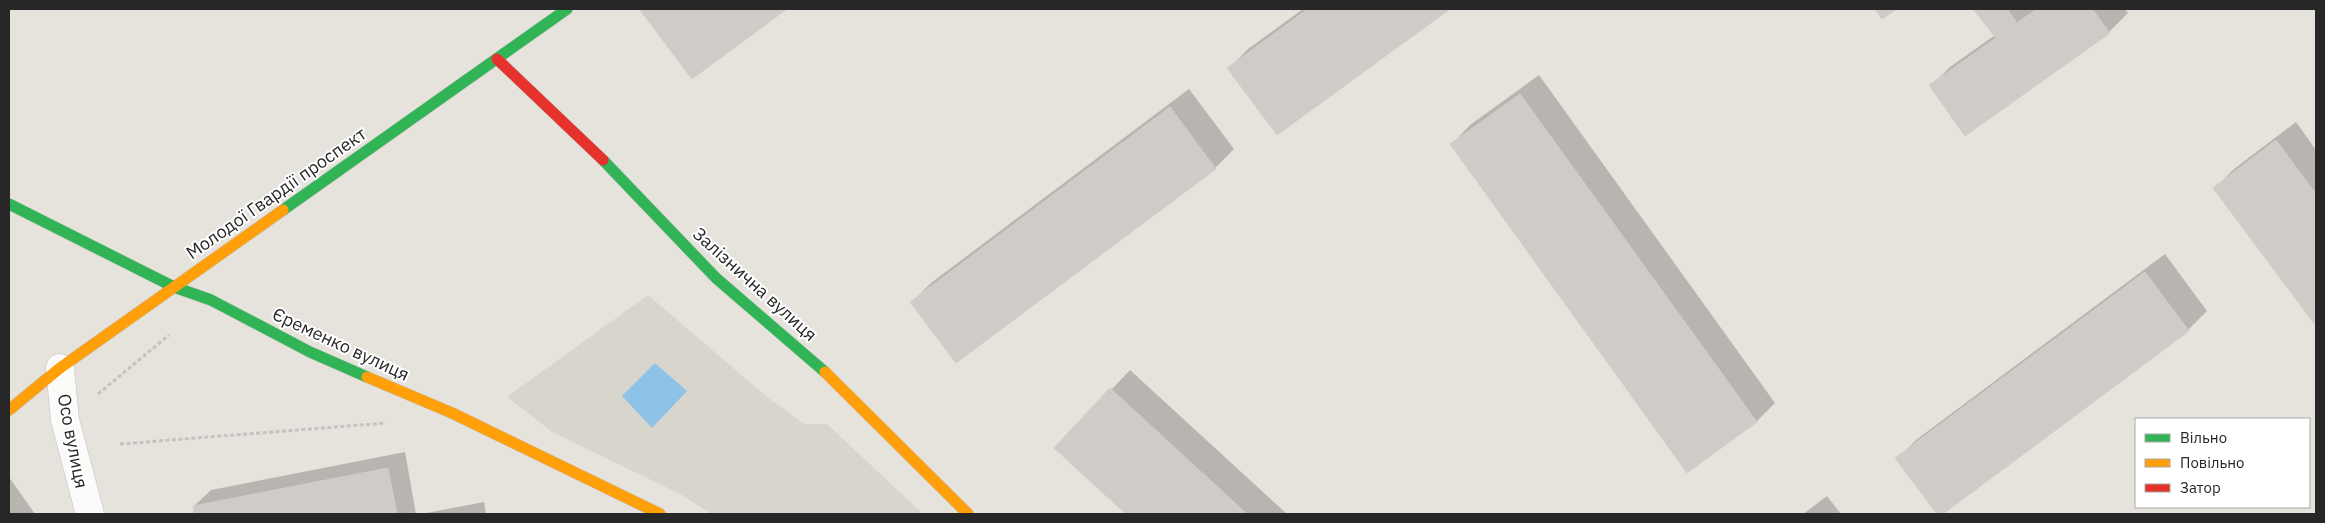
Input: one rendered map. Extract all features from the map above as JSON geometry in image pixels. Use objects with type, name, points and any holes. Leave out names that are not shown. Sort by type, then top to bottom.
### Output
[{"type":"street","name":"Молодої Гвардії проспект","points":[[9,410],[60,368],[174,286],[567,9]]},
{"type":"street","name":"Залізнична вулиця","points":[[497,60],[606,163],[716,278],[810,357],[968,514]]},
{"type":"street","name":"Єременко вулиця","points":[[9,204],[174,286],[211,300],[310,352],[452,413],[660,514]]},
{"type":"street","name":"Осо вулиця","points":[[60,368],[65,420],[90,514]]},
{"type":"path","points":[[98,394],[172,332]]},
{"type":"path","points":[[120,444],[394,422]]},
{"type":"shaded area","points":[[648,295],[772,401],[805,424],[827,424],[923,514],[711,514],[682,495],[552,432],[507,397]]},
{"type":"water","points":[[655,363],[687,391],[652,428],[622,396]]},
{"type":"building","points":[[641,9],[787,9],[692,79]]},
{"type":"building","points":[[1308,9],[1450,9],[1277,135],[1227,68]]},
{"type":"building","points":[[1875,9],[1897,9],[1882,19]]},
{"type":"building","points":[[1973,9],[2007,9],[2017,23],[2037,9],[2092,9],[2110,33],[1965,136],[1929,85],[1996,38]]},
{"type":"building","points":[[1520,94],[1757,422],[1687,473],[1450,144]]},
{"type":"building","points":[[1170,107],[1216,169],[956,363],[910,302]]},
{"type":"building","points":[[2276,140],[2316,194],[2316,326],[2213,188]]},
{"type":"building","points":[[2145,272],[2189,331],[1943,514],[1937,514],[1895,458]]},
{"type":"building","points":[[1110,388],[1247,514],[1126,514],[1054,448]]},
{"type":"building","points":[[388,468],[397,514],[194,514],[193,506]]},
{"type":"traffic: fast","points":[[283,210],[567,9]]},
{"type":"traffic: fast","points":[[603,160],[716,278],[825,372]]},
{"type":"traffic: fast","points":[[9,204],[174,287],[211,300],[310,352],[367,377]]},
{"type":"traffic: slow","points":[[9,410],[60,368],[283,210]]},
{"type":"traffic: slow","points":[[825,372],[968,514]]},
{"type":"traffic: slow","points":[[367,377],[452,413],[660,514]]},
{"type":"traffic: jam","points":[[497,59],[603,160]]}]
